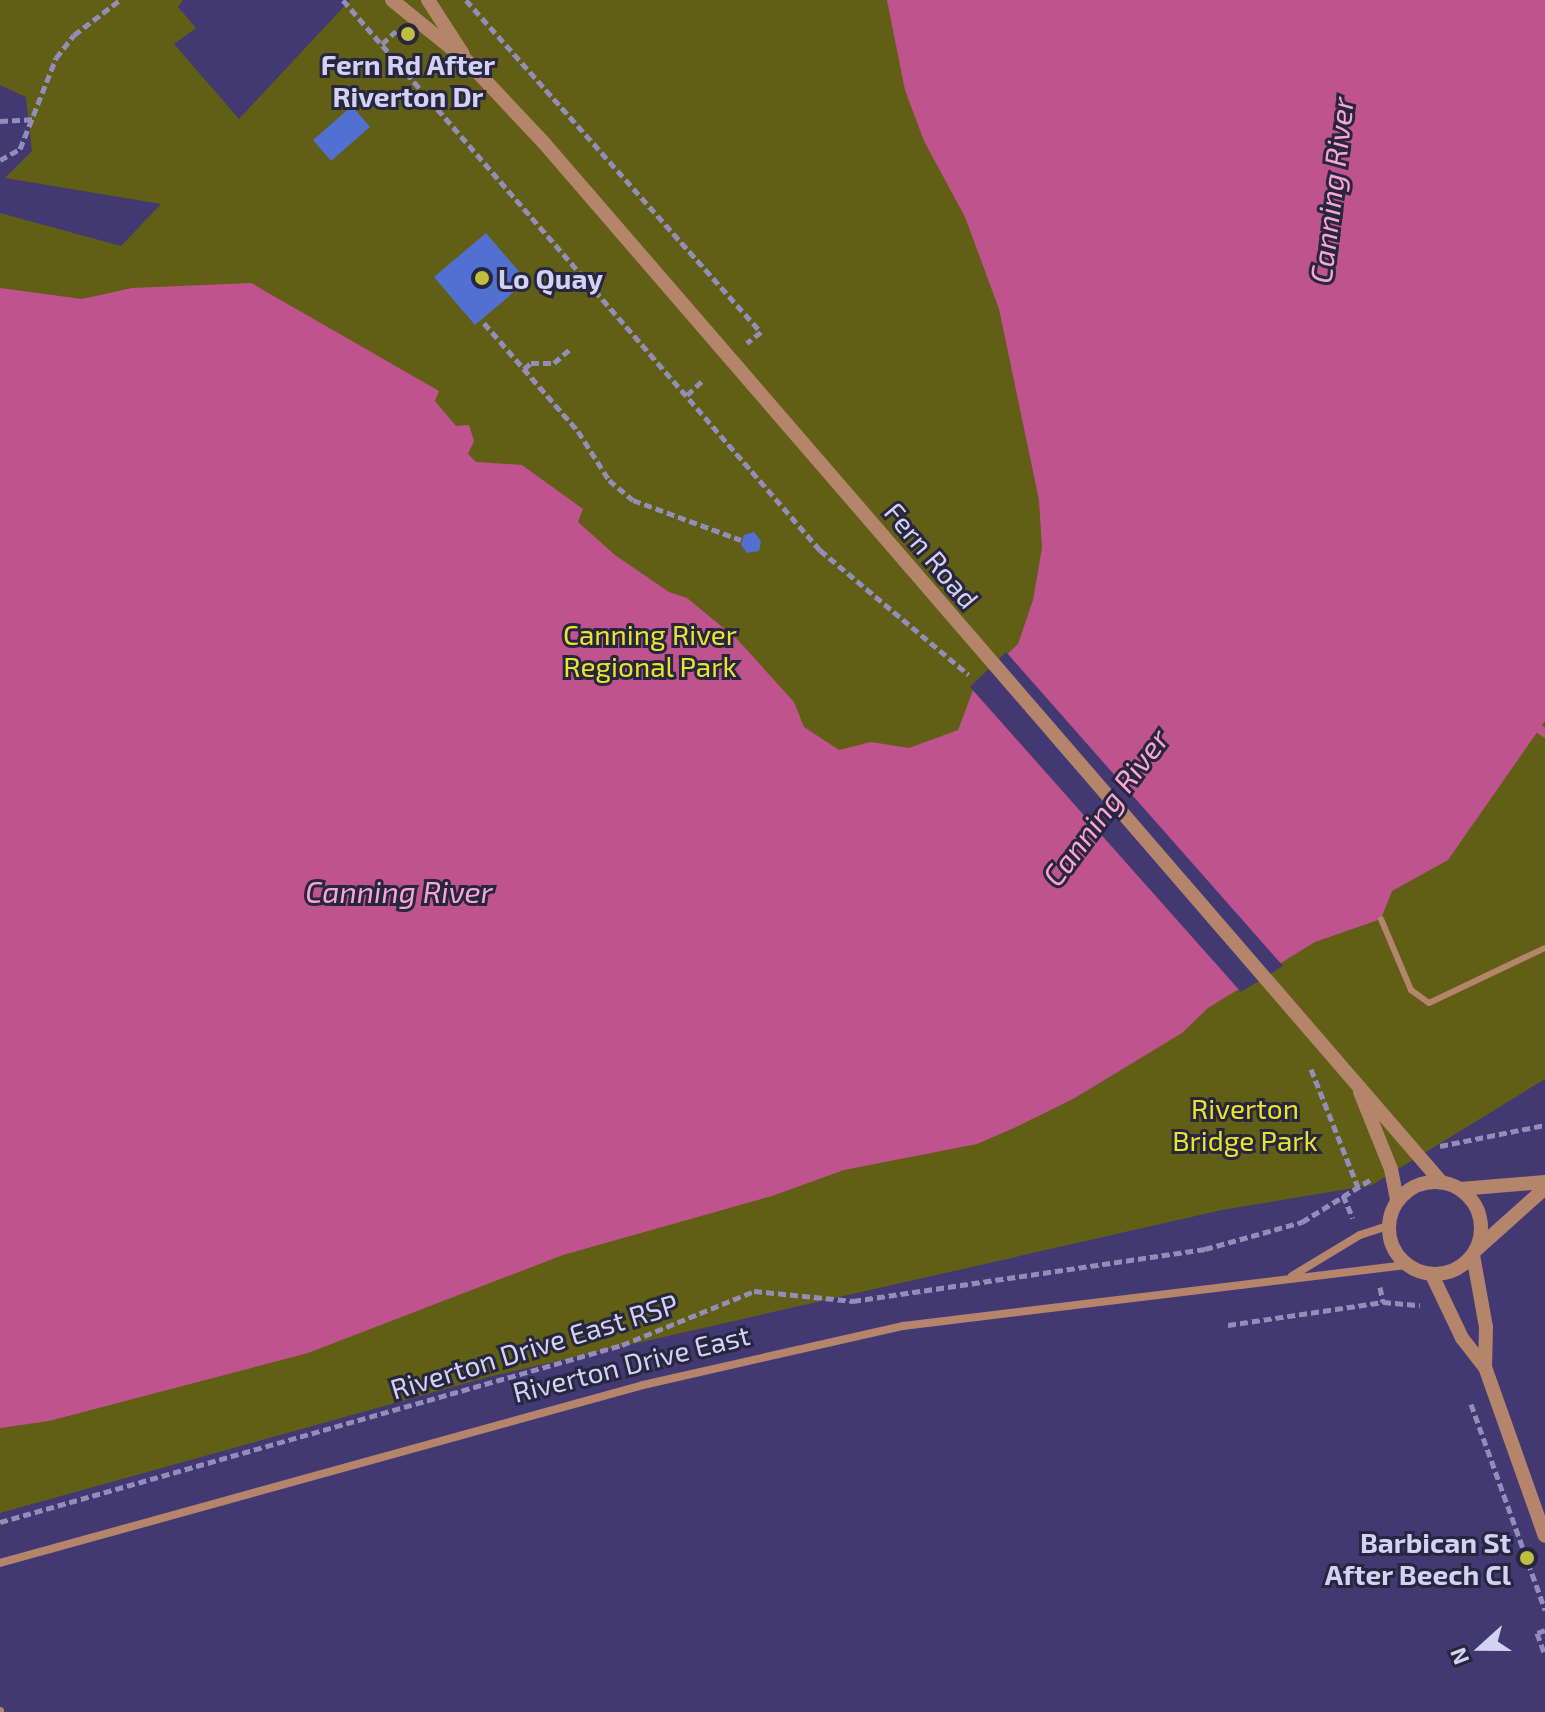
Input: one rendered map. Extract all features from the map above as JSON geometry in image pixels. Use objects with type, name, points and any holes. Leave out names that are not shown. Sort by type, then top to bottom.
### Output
[{"type":"street","name":"Fern Road","points":[[392,0],[467,61],[631,241],[981,653],[1302,1016],[1441,1182]]},
{"type":"street","name":"Fern Road","points":[[428,0],[467,61]]},
{"type":"street","name":"Fern Road","points":[[1357,1084],[1391,1169],[1397,1200]]},
{"type":"street","points":[[1406,1265],[1389,1240],[1388,1226],[1397,1200],[1416,1185],[1441,1182],[1460,1189],[1545,1182]]},
{"type":"street","points":[[1545,1188],[1447,1273],[1432,1275],[1462,1338],[1485,1367],[1545,1536]]},
{"type":"street","points":[[1460,1189],[1478,1209],[1481,1223],[1474,1252],[1486,1327],[1485,1367]]},
{"type":"street","name":"Riverton Drive East","points":[[1288,1278],[1360,1235],[1388,1226]]},
{"type":"street","name":"Riverton Drive East","points":[[0,1563],[643,1385],[858,1336],[1375,1268],[1406,1265],[1432,1275]]},
{"type":"lane","points":[[1381,919],[1411,990],[1429,1003],[1545,948]]},
{"type":"path","points":[[0,160],[20,149],[56,58],[74,35],[120,0]]},
{"type":"path","points":[[343,0],[820,550],[964,669]]},
{"type":"path","points":[[466,0],[761,332],[747,343]]},
{"type":"path","points":[[0,121],[34,119]]},
{"type":"path","points":[[484,323],[578,431],[609,480],[633,500],[741,540]]},
{"type":"path","points":[[524,369],[531,363],[554,363],[570,349]]},
{"type":"path","points":[[687,395],[702,381]]},
{"type":"path","name":"Riverton Drive East RSP","points":[[0,1522],[622,1345],[754,1291],[853,1301],[1205,1249],[1302,1222],[1358,1187],[1304,1057]]},
{"type":"path","points":[[1449,1143],[1545,1125]]},
{"type":"path","points":[[1343,1195],[1360,1235]]},
{"type":"path","points":[[1375,1268],[1383,1302]]},
{"type":"path","points":[[1228,1325],[1397,1300],[1427,1307]]},
{"type":"path","points":[[1467,1393],[1545,1610]]},
{"type":"path","points":[[1545,1630],[1537,1633],[1545,1655]]},
{"type":"green space","name":"Canning River Regional Park","points":[[0,0],[183,0],[178,7],[196,28],[174,44],[239,119],[350,0],[1545,0],[1545,1079],[1372,1185],[1222,1210],[492,1376],[0,1513],[0,213],[121,246],[161,204],[5,178],[32,151],[26,97],[0,85]]},
{"type":"water","name":"Canning River","points":[[887,0],[1545,0],[1545,721],[1448,860],[1392,891],[1381,919],[1315,942],[1208,1008],[1182,1033],[1073,1099],[1014,1128],[977,1144],[844,1170],[772,1196],[563,1255],[308,1353],[49,1421],[0,1428],[0,288],[82,299],[132,288],[251,283],[439,391],[435,401],[456,426],[469,425],[474,441],[468,454],[476,462],[522,465],[583,509],[578,522],[615,555],[669,592],[687,598],[737,639],[794,702],[804,727],[839,750],[871,742],[909,748],[958,730],[975,685],[1018,644],[1033,600],[1042,548],[1039,500],[999,309],[965,217],[924,141],[905,90]]},
{"type":"pier","points":[[1006,652],[1283,966],[1241,992],[970,687]]},
{"type":"building","points":[[352,106],[370,127],[331,161],[313,140]]},
{"type":"building","points":[[486,233],[527,281],[475,325],[434,277]]},
{"type":"building","points":[[754,532],[761,541],[759,551],[747,553],[741,545],[744,535]]},
{"type":"waterway","points":[[1537,727],[1545,733]]},
{"type":"place","name":"Fern Rd After Riverton Dr","points":[[408,34]]},
{"type":"place","name":"Lo Quay","points":[[482,278]]},
{"type":"place","name":"Barbican St After Beech Cl","points":[[1527,1558]]},
{"type":"park label","name":"Riverton Bridge Park","points":[[1245,1124]]}]
